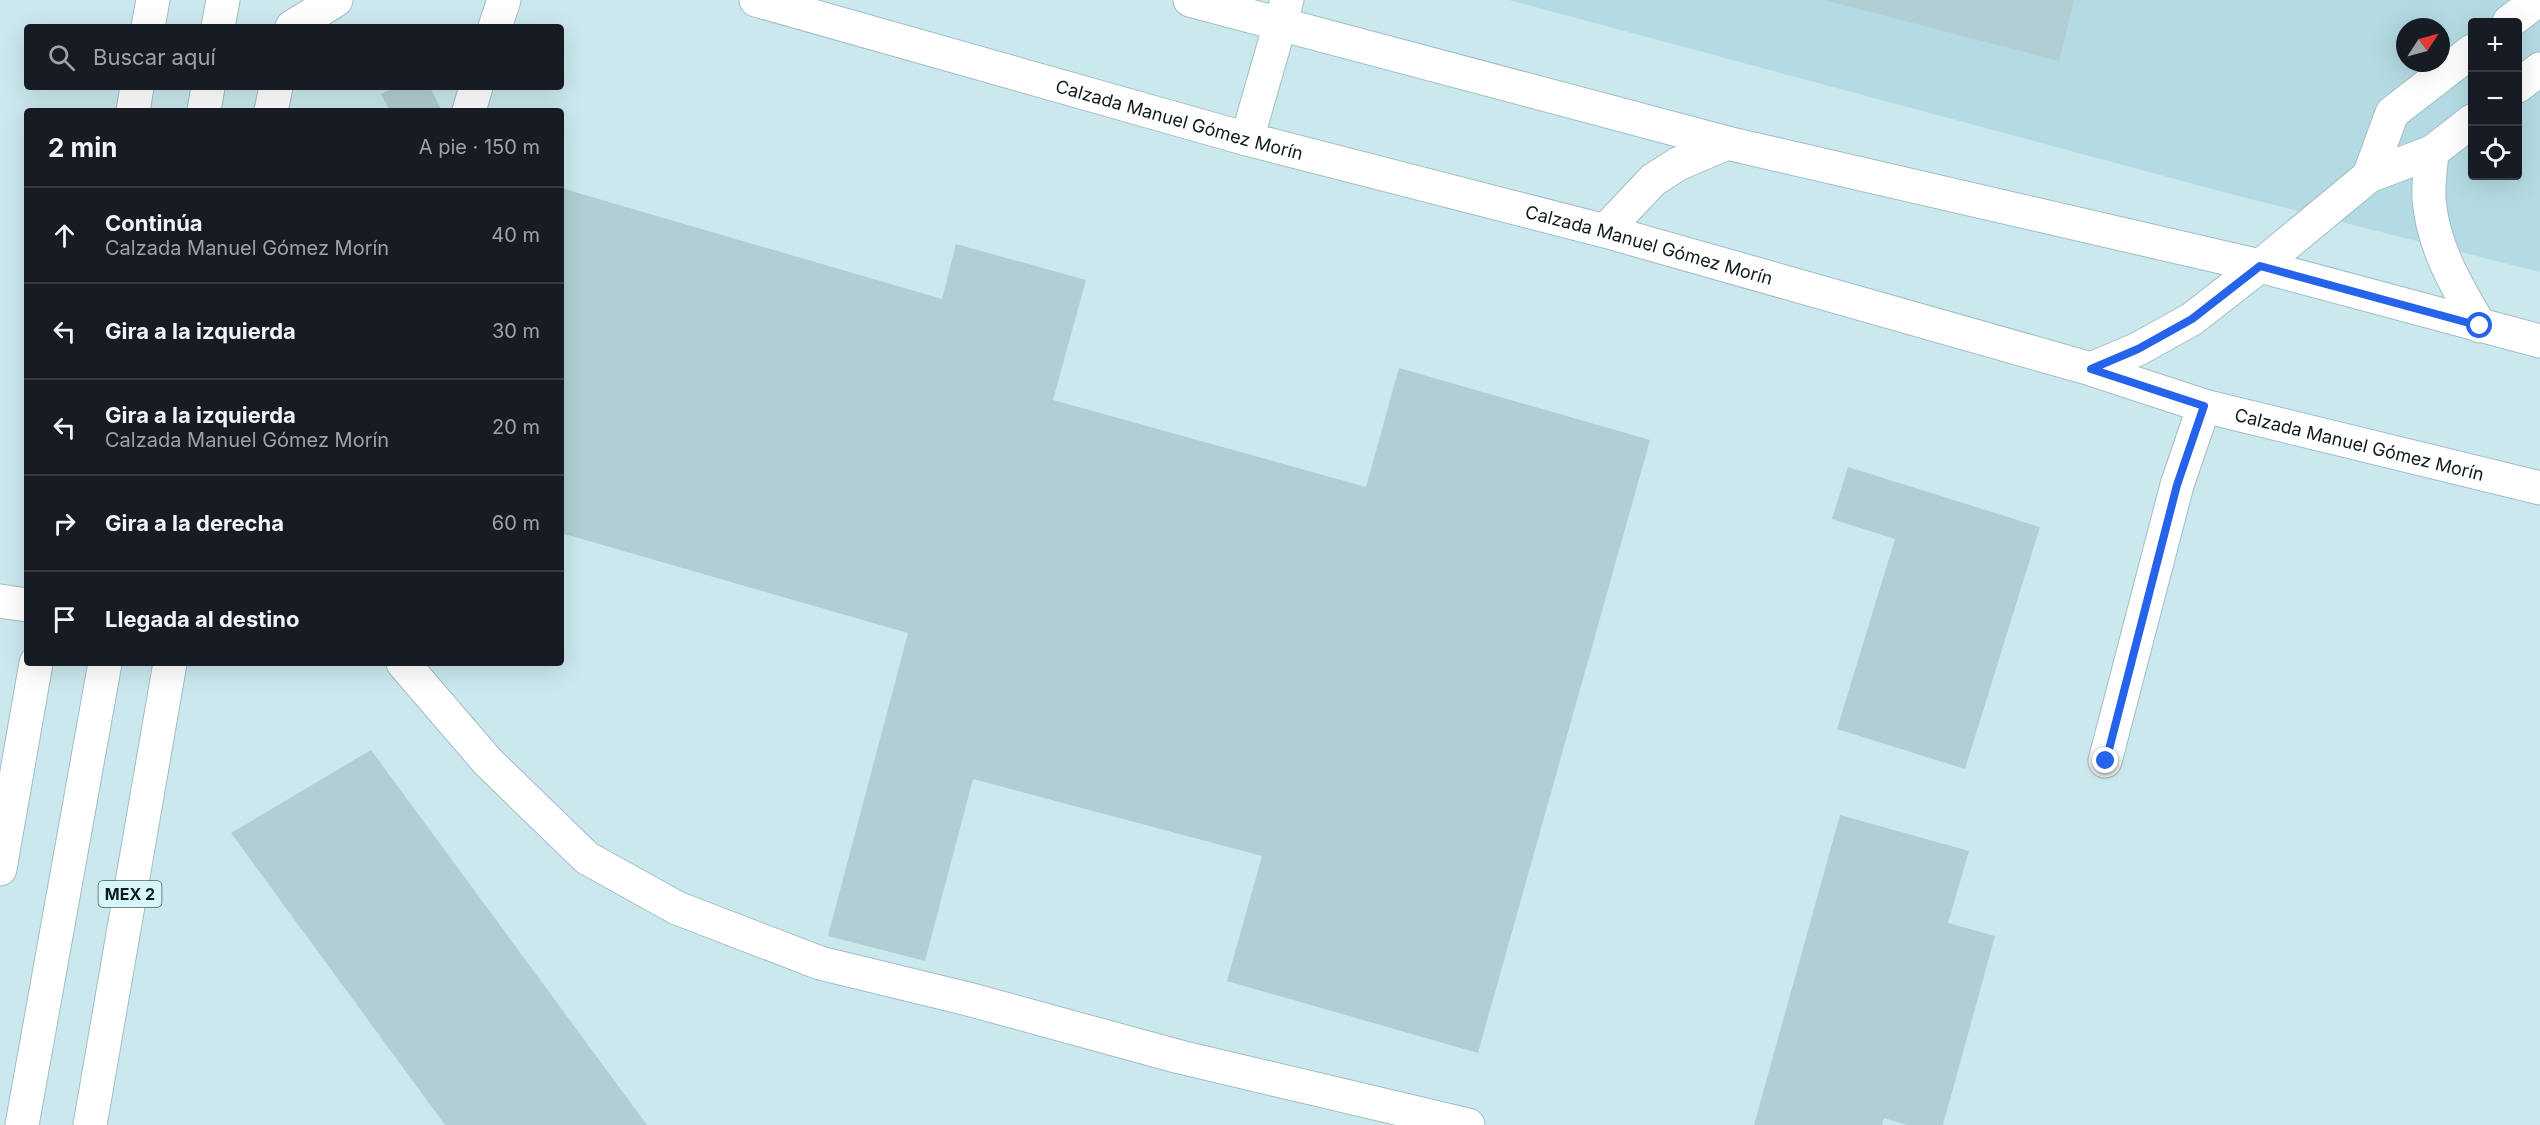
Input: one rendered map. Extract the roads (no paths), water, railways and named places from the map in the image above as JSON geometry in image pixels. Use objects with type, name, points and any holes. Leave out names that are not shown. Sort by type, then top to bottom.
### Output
[{"type":"main road","points":[[149,24],[153,0]]},
{"type":"main road","points":[[219,24],[223,0]]},
{"type":"main road","points":[[290,24],[293,0]]},
{"type":"main road","points":[[295,24],[336,0]]},
{"type":"main road","points":[[496,24],[504,0]]},
{"type":"main road","name":"Calzada Manuel Gómez Morín","points":[[756,0],[1247,139],[1605,231],[2091,369],[2204,406],[2540,488]]},
{"type":"main road","points":[[1190,0],[1283,12],[1727,143],[2260,266],[2540,341]]},
{"type":"main road","points":[[2514,18],[2538,0]]},
{"type":"main road","points":[[1247,139],[1283,12]]},
{"type":"main road","points":[[2369,176],[2392,113],[2468,54]]},
{"type":"main road","points":[[2522,82],[2540,69]]},
{"type":"main road","points":[[134,108],[137,90]]},
{"type":"main road","points":[[204,108],[208,90]]},
{"type":"main road","points":[[272,108],[275,90]]},
{"type":"main road","points":[[470,108],[475,90]]},
{"type":"main road","points":[[2091,369],[2138,349],[2176,329],[2206,309],[2369,176],[2432,152],[2468,124]]},
{"type":"main road","points":[[1605,231],[1653,180],[1678,164],[1727,143]]},
{"type":"main road","points":[[2432,152],[2429,197],[2433,231],[2448,273],[2480,326]]},
{"type":"main road","points":[[2106,761],[2177,485],[2204,406]]},
{"type":"main road","points":[[0,601],[24,605]]},
{"type":"main road","points":[[0,868],[35,666]]},
{"type":"main road","points":[[22,1125],[104,666]]},
{"type":"main road","name":"MEX 2","points":[[90,1125],[169,666]]},
{"type":"main road","points":[[406,666],[488,762],[587,858],[677,908],[820,963],[968,999],[1180,1057],[1468,1125]]}]
